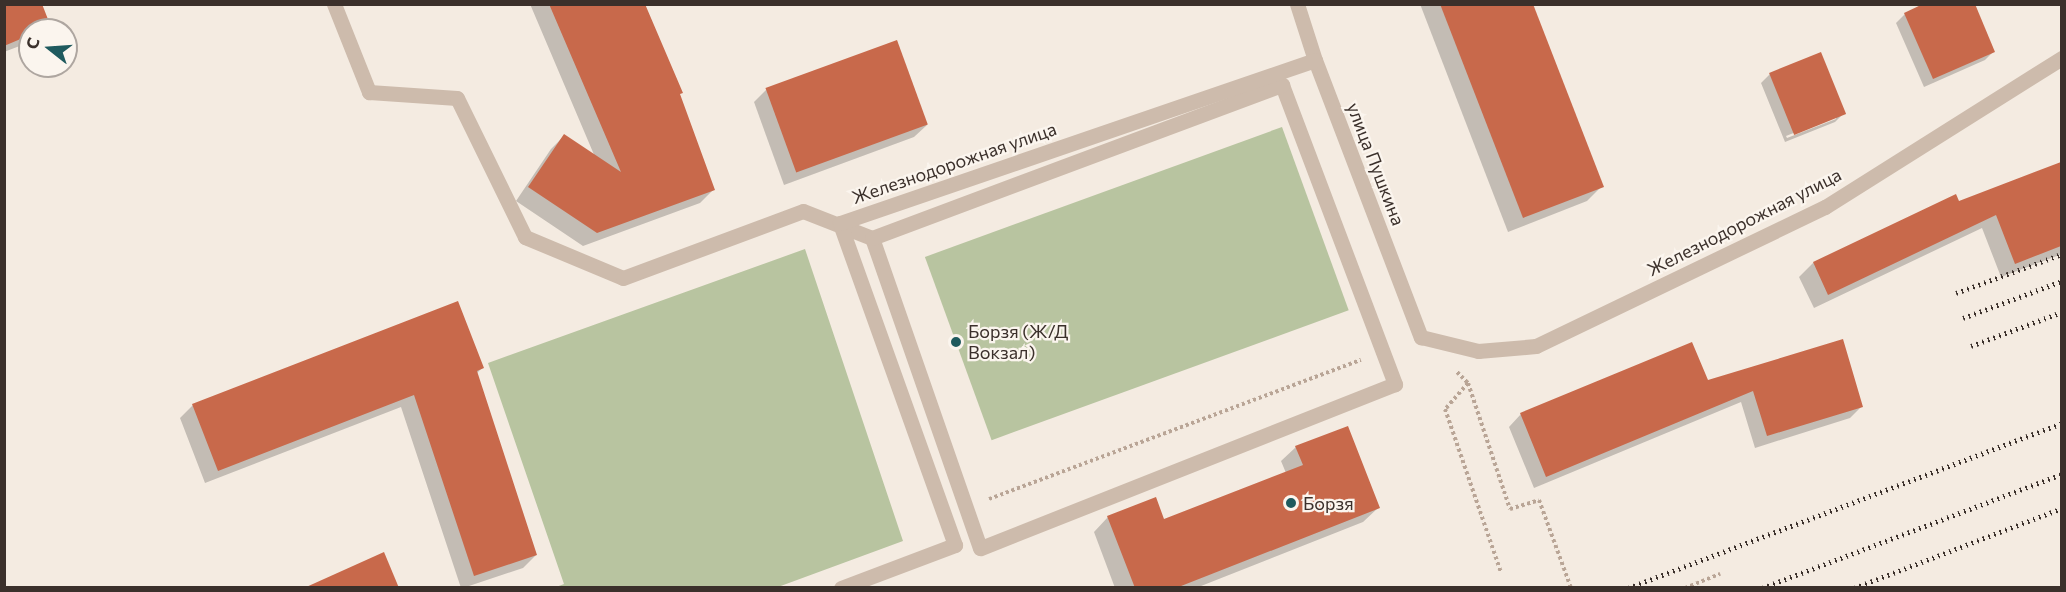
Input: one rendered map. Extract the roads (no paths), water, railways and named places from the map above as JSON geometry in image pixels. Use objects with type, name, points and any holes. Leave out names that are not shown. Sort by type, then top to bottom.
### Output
[{"type":"street","points":[[334,4],[369,92],[457,98],[525,237],[623,278],[803,211],[840,223],[872,238],[1282,85],[1395,384],[980,548],[872,238]]},
{"type":"street","name":"улица Пушкина","points":[[1297,4],[1315,60],[1421,337]]},
{"type":"street","name":"Железнодорожная улица","points":[[1421,337],[1478,351],[1536,346],[1825,207],[2061,58]]},
{"type":"street","name":"Железнодорожная улица","points":[[841,588],[955,546],[840,223],[1315,60]]},
{"type":"railway","points":[[1956,293],[2062,254]]},
{"type":"railway","points":[[1963,318],[2062,281]]},
{"type":"railway","points":[[1971,346],[2062,312]]},
{"type":"railway","points":[[1628,588],[2062,423]]},
{"type":"railway","points":[[1762,588],[2062,474]]},
{"type":"railway","points":[[1854,588],[2062,508]]},
{"type":"place","name":"Борзя (Ж/Д Вокзал)","points":[[956,342]]},
{"type":"place","name":"Борзя","points":[[1291,503]]}]
